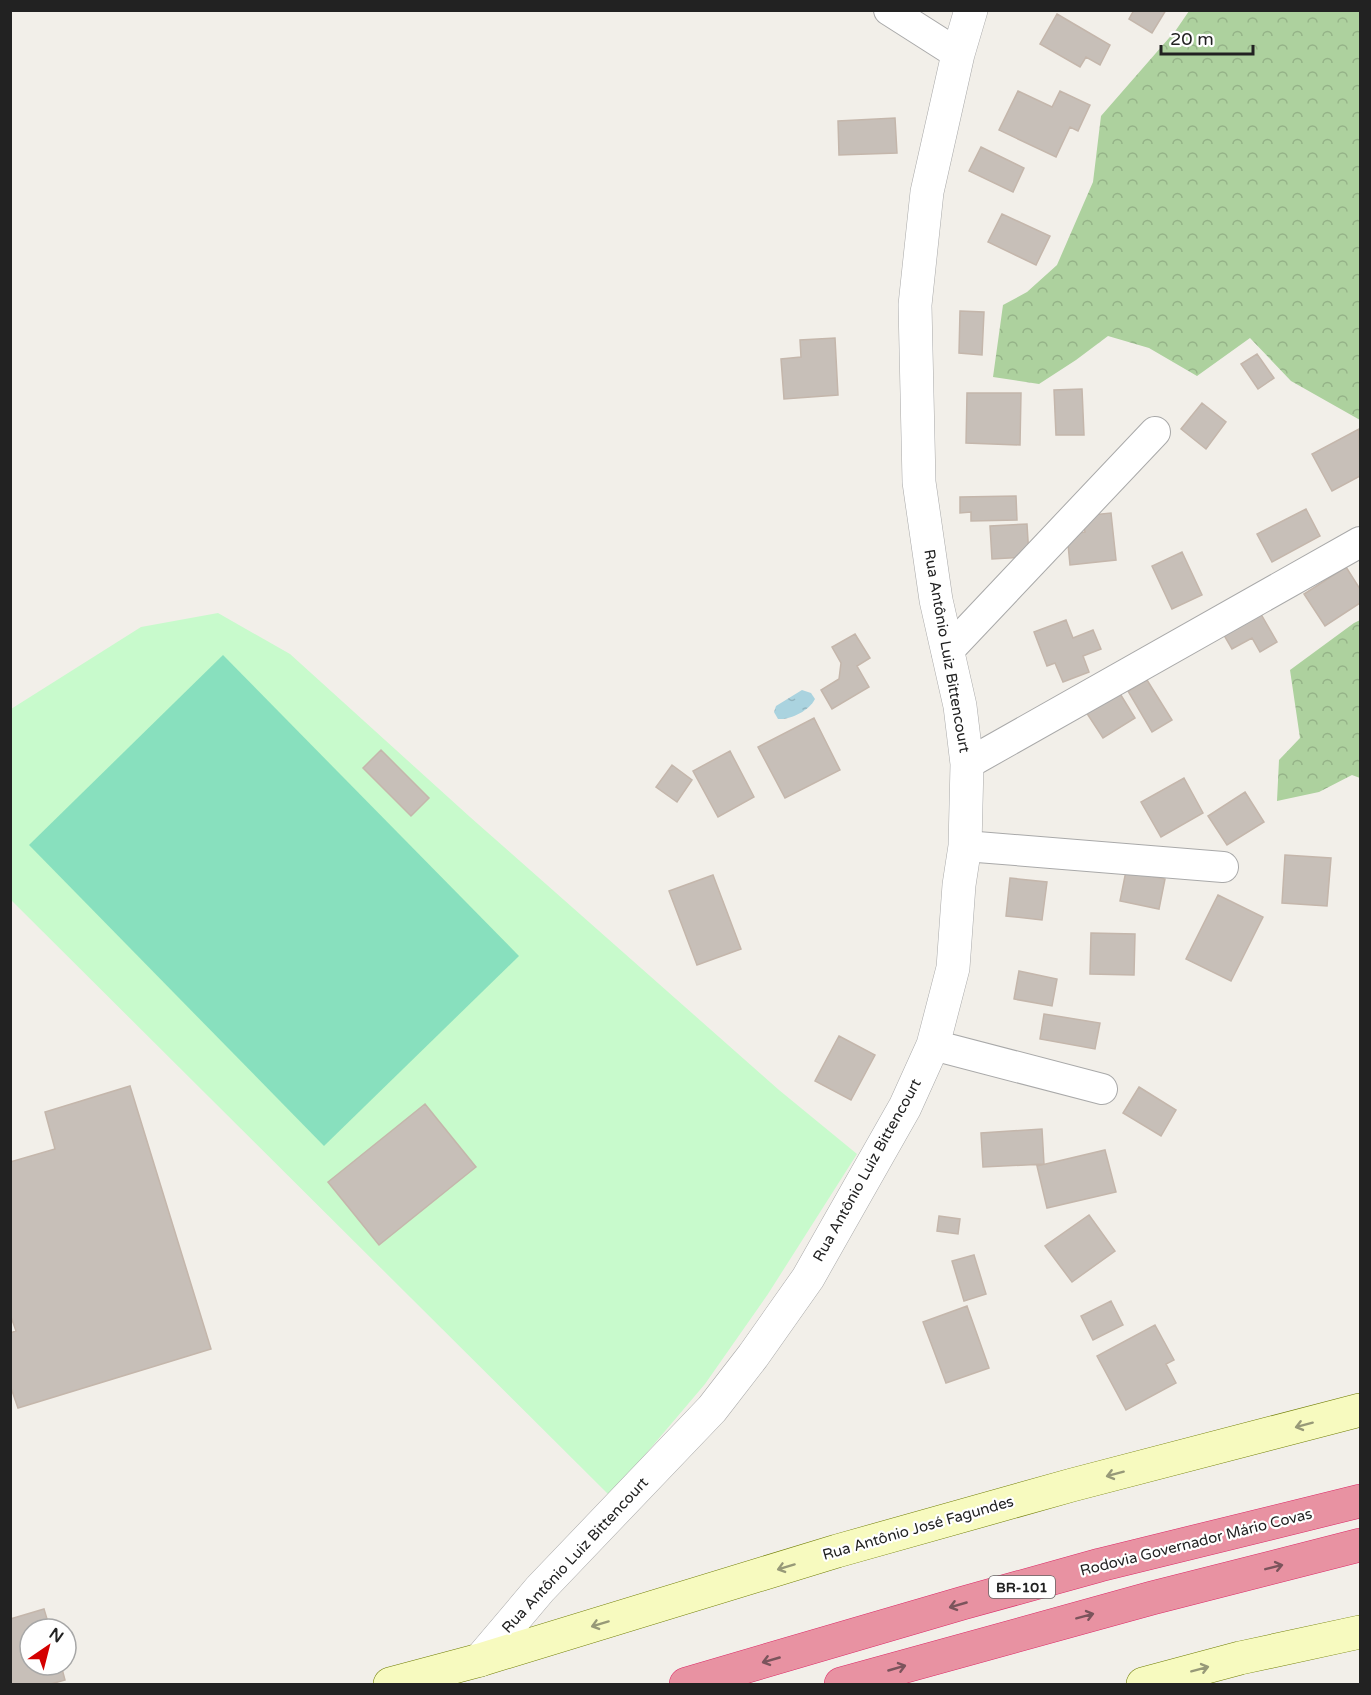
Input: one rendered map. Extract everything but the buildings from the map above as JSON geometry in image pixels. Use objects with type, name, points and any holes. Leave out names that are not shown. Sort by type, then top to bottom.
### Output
[{"type":"highway","name":"Rodovia Governador Mário Covas","points":[[686,1684],[1100,1565],[1360,1501]]},
{"type":"highway","points":[[841,1684],[1141,1600],[1360,1545]]},
{"type":"main road","name":"Rua Antônio José Fagundes","points":[[480,1660],[837,1551],[1072,1485],[1360,1410]]},
{"type":"main road","points":[[1143,1684],[1240,1658],[1360,1632]]},
{"type":"main road","points":[[390,1684],[480,1660]]},
{"type":"street","points":[[889,10],[958,54]]},
{"type":"street","name":"Rua Antônio Luiz Bittencourt","points":[[480,1660],[540,1589],[712,1409],[753,1356],[808,1278],[905,1107],[933,1045],[952,968],[959,885],[965,846],[967,764],[960,706],[936,600],[919,482],[915,305],[927,192],[958,54],[971,10]]},
{"type":"street","points":[[947,652],[1155,432]]},
{"type":"street","points":[[967,764],[1360,542]]},
{"type":"street","points":[[965,846],[1223,867]]},
{"type":"street","points":[[933,1045],[1102,1089]]},
{"type":"green space","points":[[1189,11],[1360,11],[1360,420],[1291,381],[1250,338],[1197,376],[1149,348],[1108,336],[1039,384],[993,377],[1003,305],[1027,292],[1057,265],[1093,182],[1101,116],[1176,30]]},
{"type":"green space","points":[[218,613],[290,654],[470,817],[779,1090],[857,1154],[768,1294],[705,1384],[610,1496],[11,900],[11,709],[141,627]]},
{"type":"green space","points":[[1360,620],[1360,778],[1352,775],[1319,792],[1277,801],[1279,760],[1300,738],[1290,670]]},
{"type":"green space","points":[[223,655],[519,956],[324,1146],[29,845]]},
{"type":"water","points":[[802,690],[811,693],[815,699],[812,703],[799,714],[778,719],[774,712],[776,706]]}]
